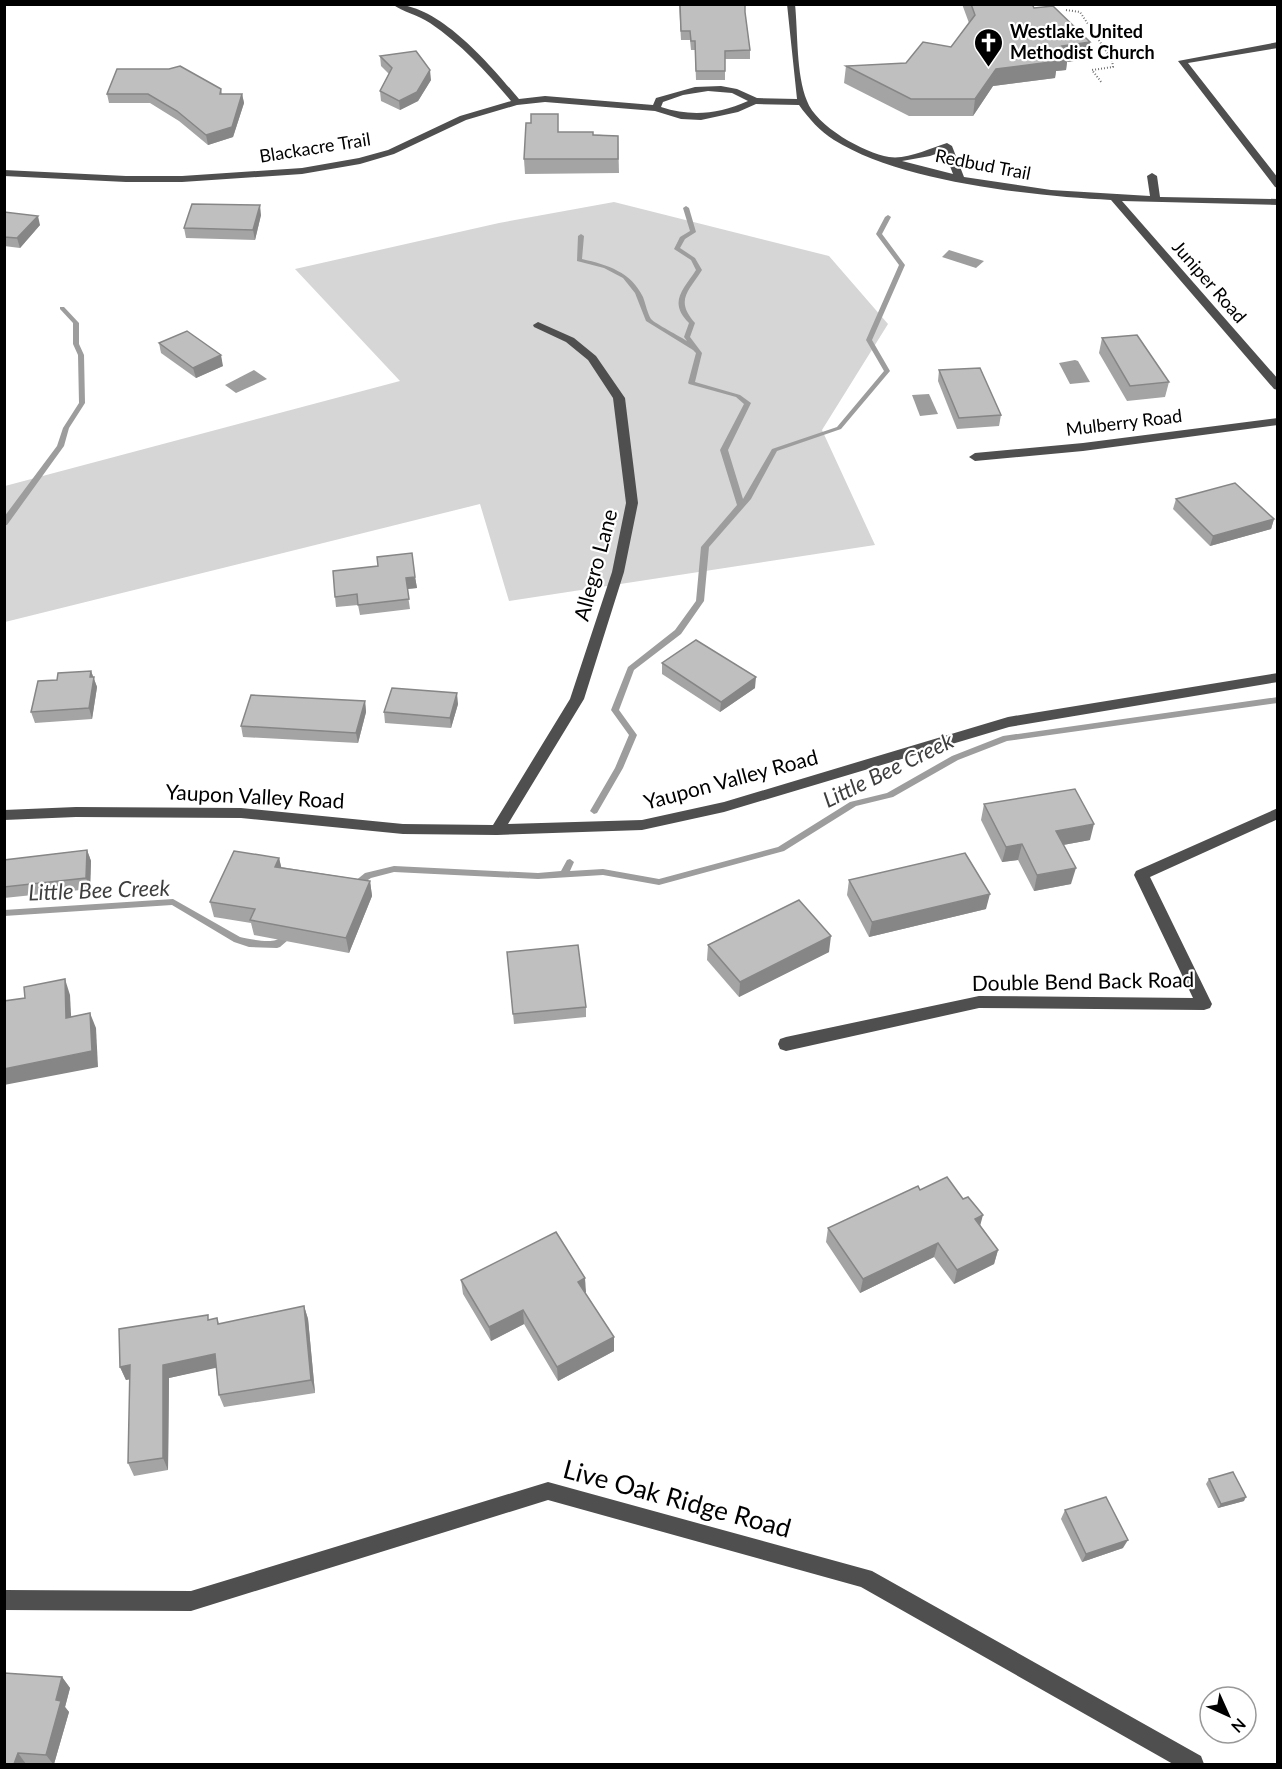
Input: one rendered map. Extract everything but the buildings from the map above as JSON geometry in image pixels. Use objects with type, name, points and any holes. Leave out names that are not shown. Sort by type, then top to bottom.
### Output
[{"type":"street","points":[[396,4],[421,13],[439,26],[487,69],[517,102]]},
{"type":"street","points":[[791,4],[802,102]]},
{"type":"street","points":[[1278,45],[1182,61],[1278,185]]},
{"type":"street","name":"Blackacre Trail","points":[[656,108],[659,100],[688,91],[735,92],[747,95],[755,101]]},
{"type":"street","name":"Blackacre Trail","points":[[4,173],[160,179],[302,171],[360,161],[391,152],[463,118],[517,102],[560,100],[656,108],[681,116],[701,117],[735,110],[755,101],[802,102]]},
{"type":"street","name":"Redbud Trail","points":[[802,102],[815,120],[831,134],[890,160],[960,179],[1052,194],[1115,199],[1278,202]]},
{"type":"street","points":[[890,160],[927,154],[947,146],[960,179]]},
{"type":"street","points":[[1152,176],[1155,200]]},
{"type":"street","name":"Juniper Road","points":[[1115,199],[1278,387]]},
{"type":"street","name":"Allegro Lane","points":[[496,830],[577,699],[618,572],[632,503],[619,398],[592,358],[570,340],[538,325]]},
{"type":"street","name":"Mulberry Road","points":[[975,457],[1083,447],[1278,421]]},
{"type":"street","name":"Yaupon Valley Road","points":[[4,815],[76,812],[241,813],[403,829],[496,830],[642,825],[724,807],[1008,722],[1278,677]]},
{"type":"street","name":"Double Bend Back Road","points":[[786,1044],[979,1002],[1204,1004],[1141,874],[1278,813]]},
{"type":"street","name":"Live Oak Ridge Road","points":[[4,1600],[191,1601],[548,1491],[865,1578],[1193,1764]]},
{"type":"path","points":[[1066,10],[1080,12],[1113,60],[1113,67],[1092,70],[1102,83]]},
{"type":"shaded area","points":[[614,202],[829,256],[888,324],[822,430],[875,545],[509,601],[480,504],[5,622],[5,486],[400,381],[295,269],[499,223]]},
{"type":"shaded area","points":[[949,250],[984,261],[976,268],[942,257]]},
{"type":"shaded area","points":[[1078,361],[1090,382],[1070,384],[1059,363]]},
{"type":"shaded area","points":[[254,370],[267,379],[236,393],[225,385]]},
{"type":"shaded area","points":[[929,394],[938,414],[920,416],[912,395]]},
{"type":"waterway","points":[[686,208],[693,232],[682,238],[677,249],[693,259],[699,270],[681,298],[683,314],[692,323],[687,337],[699,353],[691,383],[738,396],[748,403],[724,450],[741,505]]},
{"type":"waterway","points":[[594,811],[619,768],[633,735],[615,710],[631,669],[678,632],[700,601],[705,547],[748,497],[774,450],[839,428],[887,371],[869,340],[902,265],[879,234],[888,217]]},
{"type":"waterway","points":[[581,236],[579,260],[606,267],[625,277],[638,293],[648,320],[693,348]]},
{"type":"waterway","points":[[4,523],[60,446],[66,428],[82,403],[81,355],[76,344],[76,323],[62,308]]},
{"type":"waterway","name":"Little Bee Creek","points":[[564,874],[603,872],[659,882],[781,849],[853,804],[890,795],[955,758],[1006,738],[1278,700]]},
{"type":"waterway","points":[[564,874],[570,862]]},
{"type":"waterway","name":"Little Bee Creek","points":[[354,886],[368,875],[394,869],[538,876],[564,874]]},
{"type":"waterway","name":"Little Bee Creek","points":[[4,913],[173,902],[237,940],[277,944],[290,934]]},
{"type":"place","name":"Westlake United Methodist Church","points":[[989,68]]}]
